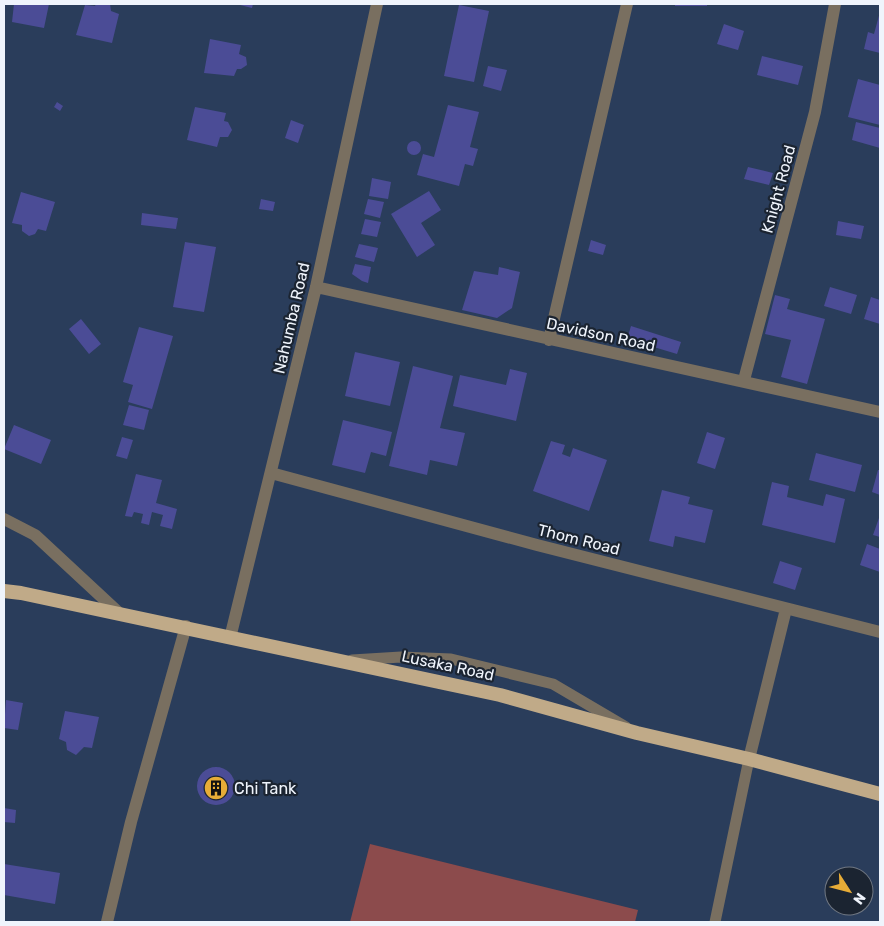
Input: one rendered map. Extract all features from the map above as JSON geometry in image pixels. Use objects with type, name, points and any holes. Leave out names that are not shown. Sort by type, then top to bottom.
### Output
[{"type":"highway","name":"Lusaka Road","points":[[4,591],[186,626],[230,638],[345,660],[548,706],[637,733],[749,759],[880,794]]},
{"type":"street","name":"Nahumba Road","points":[[230,638],[316,287],[377,4]]},
{"type":"street","points":[[549,340],[627,4]]},
{"type":"street","name":"Knight Road","points":[[744,380],[815,112],[835,4]]},
{"type":"street","name":"Davidson Road","points":[[316,287],[549,340],[744,380],[880,412]]},
{"type":"street","name":"Thom Road","points":[[271,472],[527,543],[880,632]]},
{"type":"street","points":[[4,519],[36,535],[119,613]]},
{"type":"street","points":[[749,759],[786,609]]},
{"type":"street","points":[[107,922],[131,822],[186,626]]},
{"type":"lane","points":[[345,660],[401,657],[451,659],[553,684],[637,733]]},
{"type":"lane","points":[[715,922],[749,759]]},
{"type":"shaded area","points":[[370,844],[638,910],[635,922],[350,922]]},
{"type":"building","points":[[14,4],[49,4],[44,28],[12,22]]},
{"type":"building","points":[[96,4],[110,4],[111,11],[119,14],[112,43],[76,35],[85,5],[95,6]]},
{"type":"building","points":[[236,4],[253,4],[252,8]]},
{"type":"building","points":[[675,4],[707,4],[707,6],[675,6]]},
{"type":"building","points":[[459,5],[489,11],[474,82],[444,76]]},
{"type":"building","points":[[880,12],[880,53],[864,49],[868,32],[874,34]]},
{"type":"building","points":[[724,24],[744,31],[738,50],[717,44]]},
{"type":"building","points":[[210,39],[241,45],[239,54],[246,57],[247,65],[237,69],[234,76],[204,73]]},
{"type":"building","points":[[762,56],[803,66],[798,85],[757,75]]},
{"type":"building","points":[[488,66],[507,70],[501,91],[483,86]]},
{"type":"building","points":[[858,79],[880,85],[880,125],[848,117]]},
{"type":"building","points":[[57,102],[63,106],[60,111],[54,107]]},
{"type":"building","points":[[448,105],[479,112],[470,147],[478,149],[473,166],[465,164],[459,186],[417,175],[423,154],[434,157]]},
{"type":"building","points":[[195,107],[226,113],[224,121],[228,122],[232,130],[228,137],[220,137],[217,147],[187,140]]},
{"type":"building","points":[[291,120],[304,125],[298,143],[285,138]]},
{"type":"building","points":[[856,122],[880,128],[880,148],[852,140]]},
{"type":"building","points":[[414,141],[419,143],[421,148],[419,153],[414,155],[409,153],[407,148],[409,143]]},
{"type":"building","points":[[748,167],[773,173],[769,185],[744,179]]},
{"type":"building","points":[[372,178],[391,182],[388,199],[369,196]]},
{"type":"building","points":[[429,191],[441,210],[421,223],[435,245],[417,257],[391,214]]},
{"type":"building","points":[[21,192],[55,202],[46,231],[38,229],[35,234],[29,236],[22,231],[22,225],[12,223]]},
{"type":"building","points":[[261,199],[275,202],[273,211],[259,209]]},
{"type":"building","points":[[368,199],[384,202],[380,218],[364,214]]},
{"type":"building","points":[[142,213],[178,218],[176,229],[141,225]]},
{"type":"building","points":[[365,219],[381,222],[377,237],[361,234]]},
{"type":"building","points":[[838,221],[864,226],[861,239],[836,235]]},
{"type":"building","points":[[591,240],[606,245],[603,255],[588,251]]},
{"type":"building","points":[[185,242],[216,247],[204,312],[173,307]]},
{"type":"building","points":[[359,244],[378,248],[374,262],[355,257]]},
{"type":"building","points":[[355,264],[371,267],[368,283],[352,274]]},
{"type":"building","points":[[499,267],[520,272],[512,308],[497,318],[462,310],[474,271],[498,275]]},
{"type":"building","points":[[830,287],[857,295],[851,314],[824,306]]},
{"type":"building","points":[[775,295],[790,299],[787,309],[825,319],[807,384],[781,377],[791,340],[765,334]]},
{"type":"building","points":[[871,297],[880,300],[880,324],[864,319]]},
{"type":"building","points":[[81,319],[101,344],[89,354],[69,329]]},
{"type":"building","points":[[631,326],[681,342],[677,354],[627,339]]},
{"type":"building","points":[[139,327],[173,336],[152,409],[128,402],[133,385],[123,382]]},
{"type":"building","points":[[355,352],[400,362],[390,406],[345,396]]},
{"type":"building","points":[[413,366],[453,376],[440,428],[465,433],[457,466],[430,460],[427,475],[389,466]]},
{"type":"building","points":[[510,369],[527,373],[516,421],[453,406],[460,375],[506,385]]},
{"type":"building","points":[[129,405],[149,410],[144,430],[123,425]]},
{"type":"building","points":[[343,420],[392,432],[386,456],[371,452],[365,473],[332,465]]},
{"type":"building","points":[[14,425],[51,440],[41,464],[4,449]]},
{"type":"building","points":[[707,432],[725,438],[715,469],[697,463]]},
{"type":"building","points":[[122,437],[133,440],[127,459],[116,456]]},
{"type":"building","points":[[551,441],[565,445],[562,454],[570,457],[573,448],[607,460],[589,511],[533,491]]},
{"type":"building","points":[[816,453],[862,465],[855,492],[809,480]]},
{"type":"building","points":[[878,470],[880,470],[880,495],[872,492]]},
{"type":"building","points":[[136,474],[162,480],[156,503],[177,509],[172,529],[160,526],[163,515],[152,512],[149,525],[141,523],[143,514],[134,512],[132,517],[125,516]]},
{"type":"building","points":[[772,482],[789,486],[787,497],[823,506],[826,494],[845,499],[835,543],[762,525]]},
{"type":"building","points":[[662,490],[690,497],[688,504],[713,510],[705,543],[675,536],[673,547],[649,541]]},
{"type":"building","points":[[880,519],[880,537],[873,535]]},
{"type":"building","points":[[867,544],[880,549],[880,572],[860,565]]},
{"type":"building","points":[[780,561],[802,568],[795,590],[773,583]]},
{"type":"building","points":[[6,700],[23,703],[18,730],[4,728]]},
{"type":"building","points":[[65,711],[99,717],[92,748],[84,747],[76,755],[67,750],[66,742],[59,739]]},
{"type":"building","name":"Chi Tank","points":[[216,767],[229,773],[235,786],[229,799],[216,805],[203,799],[197,786],[203,773]]},
{"type":"building","points":[[4,808],[16,810],[15,823],[4,822]]},
{"type":"building","points":[[4,864],[60,873],[55,904],[4,895]]},
{"type":"place","name":"Chi Tank","points":[[216,788]]}]
